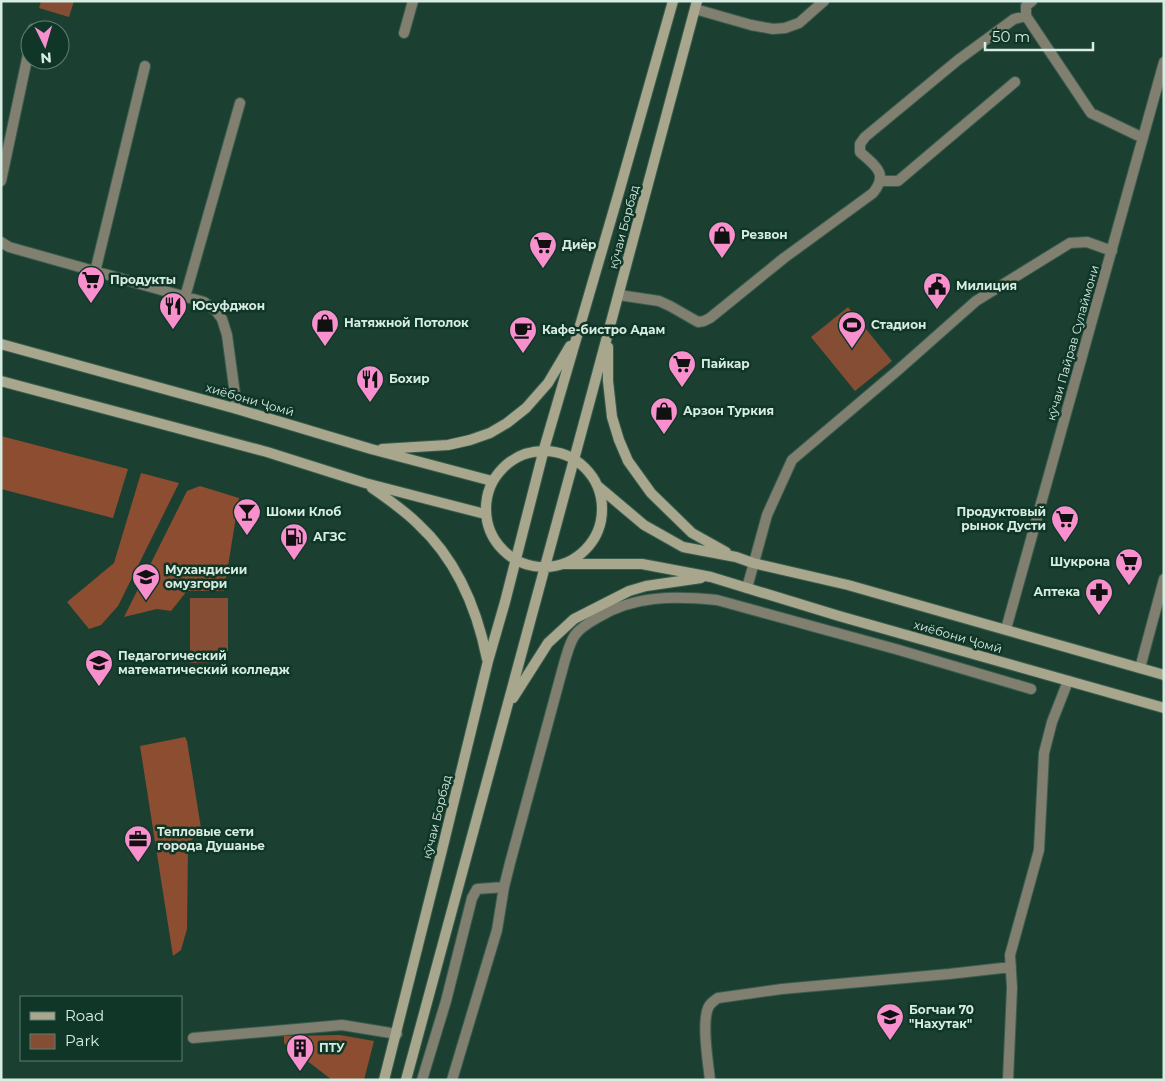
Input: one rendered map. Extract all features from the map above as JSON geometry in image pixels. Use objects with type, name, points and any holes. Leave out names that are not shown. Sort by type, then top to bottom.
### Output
[{"type":"main road","name":"кӯчаи Борбад","points":[[384,1080],[488,661],[516,561],[544,449],[619,192],[672,1]]},
{"type":"main road","name":"кӯчаи Борбад","points":[[406,1080],[696,5]]},
{"type":"main road","points":[[371,449],[448,445],[490,433],[526,408],[548,383],[578,332]]},
{"type":"main road","points":[[608,332],[608,381],[612,417],[628,461],[651,493],[692,533],[745,560]]},
{"type":"main road","name":"хиёбони Ҷомӣ","points":[[1,344],[237,409],[371,449],[492,481]]},
{"type":"main road","points":[[1,381],[267,452],[365,483],[485,514]]},
{"type":"main road","points":[[599,487],[603,505],[601,523],[593,541],[580,555],[563,564],[544,568],[516,561],[501,549],[490,533],[485,514],[486,497],[492,481],[502,468],[516,457],[544,449],[562,453],[575,459],[589,471],[599,487],[644,525],[683,547],[745,560]]},
{"type":"main road","points":[[365,483],[397,505],[419,524],[453,567],[468,595],[482,636],[488,661]]},
{"type":"main road","name":"хиёбони Ҷомӣ","points":[[745,560],[848,585],[1164,675]]},
{"type":"main road","name":"хиёбони Ҷомӣ","points":[[563,564],[642,564],[711,577],[839,616],[1164,708]]},
{"type":"main road","points":[[508,707],[548,643],[574,619],[629,591],[646,586],[711,577]]},
{"type":"street","points":[[404,33],[413,1]]},
{"type":"street","points":[[696,5],[751,25],[773,29],[785,28],[799,23],[824,1]]},
{"type":"street","points":[[1032,1],[1026,6],[1026,16],[1091,113],[1143,138]]},
{"type":"street","points":[[619,295],[659,301],[697,321],[704,321],[710,318],[784,258],[873,193],[879,185],[880,173],[860,152],[860,144],[865,137],[958,60],[1014,19],[1026,16]]},
{"type":"street","name":"кӯчаи Пайрав Сулаймони","points":[[1006,630],[1164,62]]},
{"type":"street","points":[[95,272],[144,66]]},
{"type":"street","points":[[1,181],[25,70]]},
{"type":"street","points":[[880,181],[898,181],[1015,82]]},
{"type":"street","points":[[185,297],[240,103]]},
{"type":"street","points":[[1,242],[9,247],[204,302],[216,311],[222,319],[227,335],[237,409]]},
{"type":"street","points":[[747,588],[745,560],[792,460],[897,372],[976,301],[1070,244],[1087,242],[1112,251]]},
{"type":"street","points":[[1140,668],[1164,579]]},
{"type":"street","points":[[629,591],[632,603]]},
{"type":"street","points":[[452,1080],[497,930],[504,887],[565,660],[572,639],[593,621],[623,605],[638,601],[671,598],[717,600],[899,650],[1031,689]]},
{"type":"street","points":[[834,632],[839,616]]},
{"type":"street","points":[[560,631],[572,639]]},
{"type":"street","points":[[1008,1080],[1012,988],[1010,955],[1039,850],[1044,753],[1052,722],[1068,681]]},
{"type":"street","points":[[422,1080],[446,1001],[472,898],[477,889],[504,887]]},
{"type":"street","points":[[710,1080],[705,1026],[710,1004],[718,998],[782,989],[1011,967]]},
{"type":"street","points":[[193,1038],[342,1025],[396,1034]]},
{"type":"green space","points":[[41,1],[74,1],[69,17],[39,8]]},
{"type":"green space","name":"Стадион","points":[[848,307],[892,361],[855,391],[811,337]]},
{"type":"green space","points":[[190,598],[228,598],[228,662],[190,663]]},
{"type":"shaded area","points":[[1,436],[128,469],[113,518],[1,489]]},
{"type":"shaded area","points":[[141,473],[179,483],[118,606],[101,625],[89,629],[67,602],[114,563]]},
{"type":"shaded area","points":[[200,486],[239,498],[224,591],[187,591],[171,611],[157,609],[124,617],[187,491]]},
{"type":"shaded area","points":[[185,737],[201,828],[188,845],[187,929],[181,950],[173,956],[140,746]]},
{"type":"shaded area","points":[[340,1035],[374,1041],[364,1080],[332,1080],[284,1043],[284,1036]]},
{"type":"place","name":"Резвон","points":[[722,259]]},
{"type":"place","name":"Диëр","points":[[543,269]]},
{"type":"place","name":"Продукты","points":[[91,304]]},
{"type":"place","name":"Милиция","points":[[937,310]]},
{"type":"place","name":"Юсуфджон","points":[[173,330]]},
{"type":"place","name":"Натяжной Потолок","points":[[325,347]]},
{"type":"place","name":"Стадион","points":[[852,349]]},
{"type":"place","name":"Кафе-бистро Адам","points":[[523,354]]},
{"type":"place","name":"Пайкар","points":[[682,388]]},
{"type":"place","name":"Бохир","points":[[370,403]]},
{"type":"place","name":"Арзон Туркия","points":[[664,435]]},
{"type":"place","name":"Шоми Клоб","points":[[247,536]]},
{"type":"place","name":"Продуктовый рынок Дусти","points":[[1065,543]]},
{"type":"place","name":"АГЗС","points":[[294,561]]},
{"type":"place","name":"Шукрона","points":[[1129,586]]},
{"type":"place","name":"Мухандисии омузгори","points":[[146,601]]},
{"type":"place","name":"Аптека","points":[[1099,616]]},
{"type":"place","name":"Педагогический математический колледж","points":[[99,687]]},
{"type":"place","name":"Тепловые сети города Душанье","points":[[138,863]]},
{"type":"place","name":"Богчаи 70 \"Нахутак\"","points":[[890,1041]]},
{"type":"place","name":"ПТУ","points":[[300,1072]]}]
